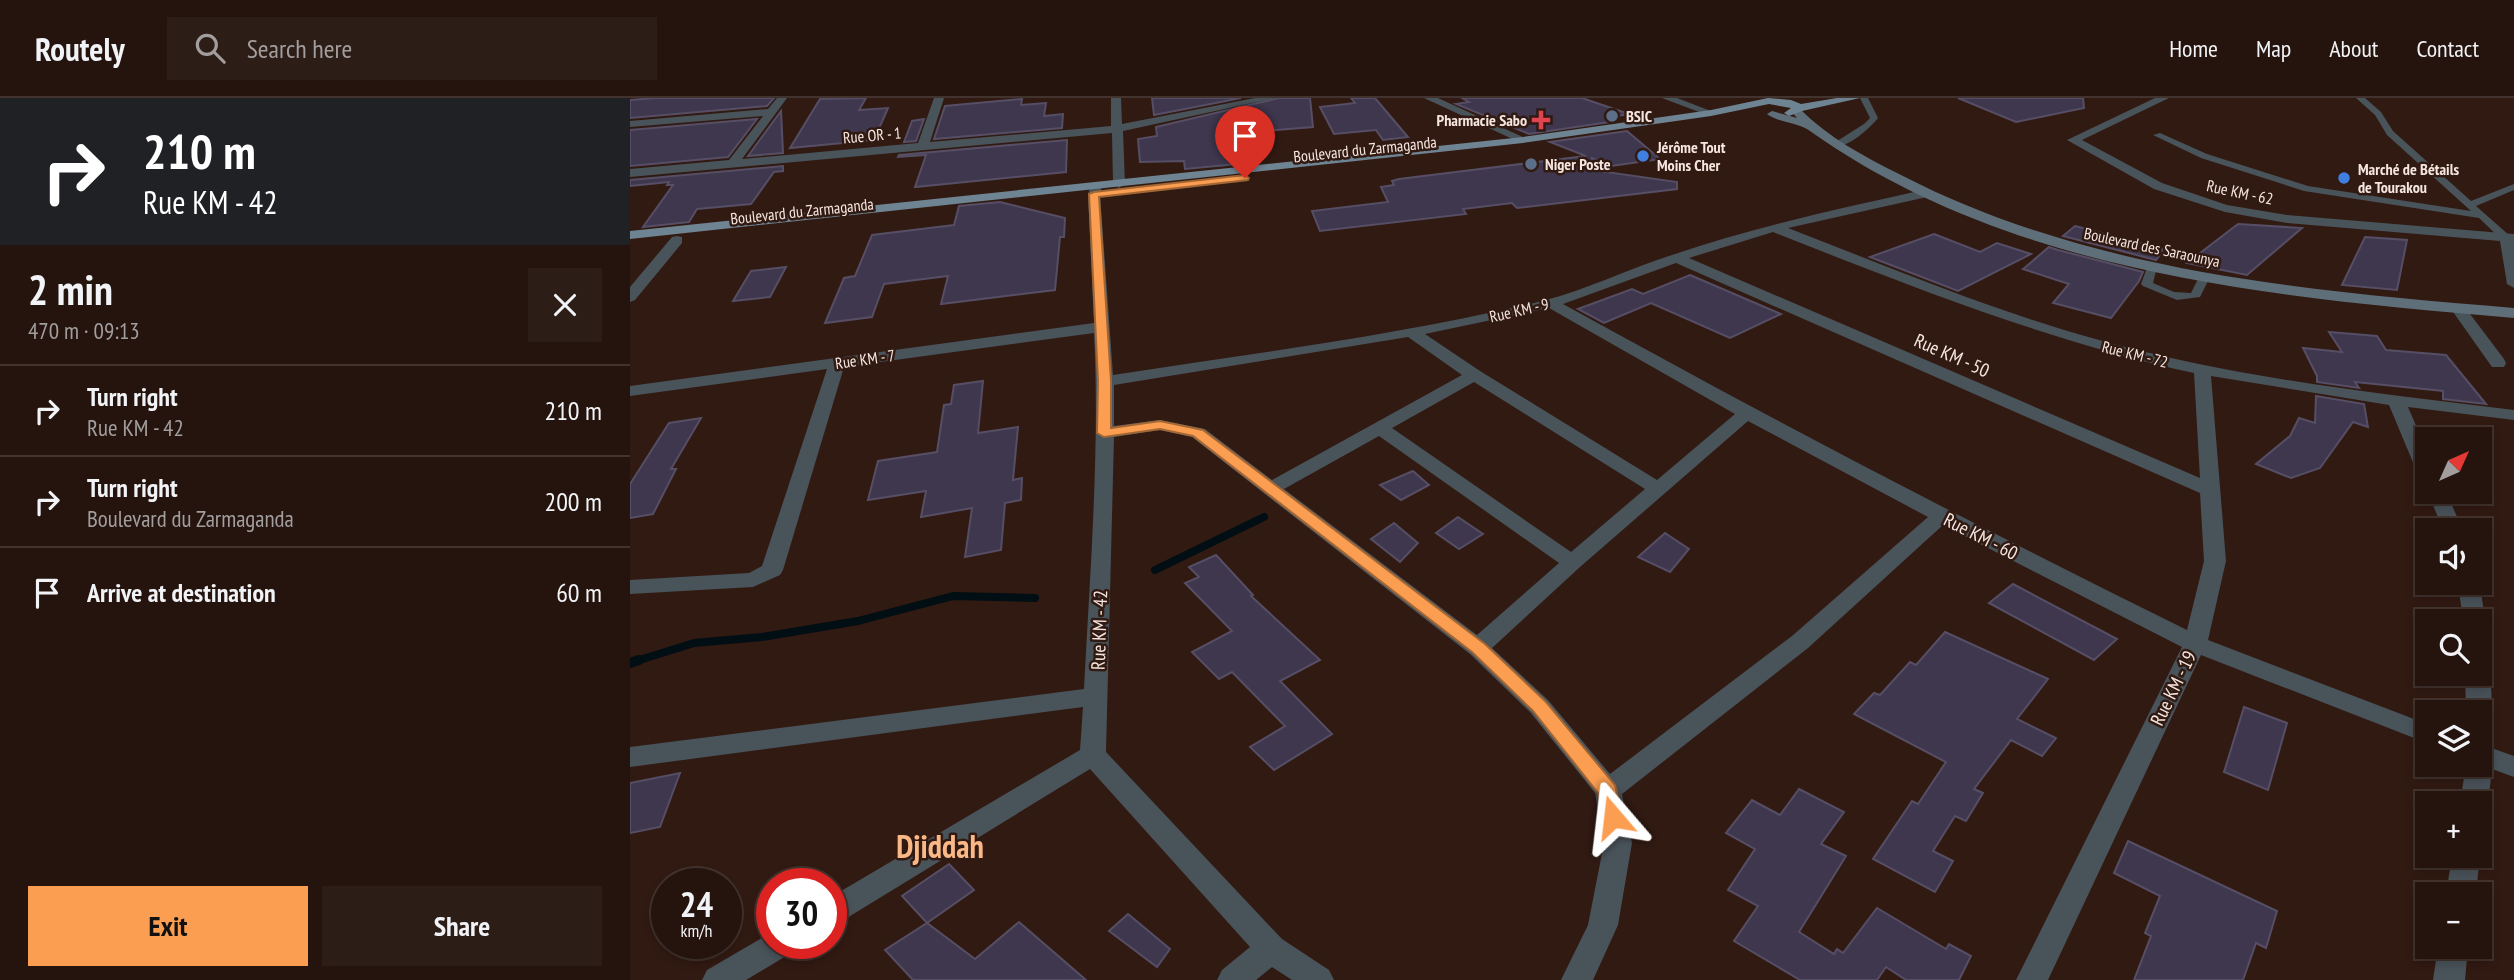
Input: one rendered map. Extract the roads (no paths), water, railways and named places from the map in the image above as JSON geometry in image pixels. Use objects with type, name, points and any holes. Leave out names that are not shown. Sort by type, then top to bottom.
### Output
[{"type":"main road","points":[[1779,100],[1808,98]]},
{"type":"main road","points":[[1779,100],[1797,110],[1855,98]]},
{"type":"main road","name":"Boulevard du Zarmaganda","points":[[630,245],[1095,190],[1119,184],[1523,140],[1711,113],[1779,100]]},
{"type":"main road","points":[[1754,103],[1758,110],[1770,113]]},
{"type":"main road","name":"Boulevard du Zarmaganda","points":[[630,235],[1562,143],[1797,110]]},
{"type":"main road","name":"Boulevard des Saraounya","points":[[1797,110],[1809,126]]},
{"type":"main road","name":"Boulevard des Saraounya","points":[[1770,113],[1809,126],[1923,194],[2065,247],[2204,277],[2459,309],[2514,313]]},
{"type":"street","points":[[732,164],[782,98]]},
{"type":"street","points":[[923,146],[939,98]]},
{"type":"street","points":[[1116,98],[1119,184]]},
{"type":"street","name":"Rue OR - 1","points":[[630,173],[1116,129],[1271,98]]},
{"type":"street","points":[[1430,98],[1523,140]]},
{"type":"street","points":[[1667,98],[1711,113]]},
{"type":"street","name":"Rue KM - 62","points":[[2164,98],[2073,140],[2158,186],[2225,208],[2287,219],[2510,238]]},
{"type":"street","points":[[630,124],[771,112]]},
{"type":"street","name":"Rue KM - 42","points":[[1093,755],[1103,531],[1105,381],[1100,327],[1095,190]]},
{"type":"street","name":"Rue KM - 9","points":[[1105,381],[1223,365],[1410,332],[1551,303],[1676,258],[1774,227],[1923,194]]},
{"type":"street","name":"Rue KM - 72","points":[[1774,227],[1994,313],[2086,342],[2202,371],[2396,401],[2514,415]]},
{"type":"street","points":[[2510,238],[2514,284]]},
{"type":"street","points":[[630,297],[677,240]]},
{"type":"street","name":"Rue KM - 50","points":[[1676,258],[2211,490]]},
{"type":"street","name":"Rue KM - 60","points":[[1551,303],[1747,413],[1941,516],[2195,645],[2415,729]]},
{"type":"street","points":[[2459,309],[2498,363]]},
{"type":"street","name":"Rue KM - 7","points":[[630,391],[1100,327]]},
{"type":"street","points":[[1410,332],[1658,489]]},
{"type":"street","points":[[630,587],[752,580],[772,570],[837,363]]},
{"type":"street","name":"Rue KM - 19","points":[[2032,980],[2195,645],[2215,561],[2202,371]]},
{"type":"street","points":[[1272,488],[1474,375]]},
{"type":"street","points":[[2396,401],[2415,445]]},
{"type":"street","points":[[1478,648],[1572,562],[1747,413]]},
{"type":"street","points":[[1104,433],[1160,425],[1198,433],[1478,648],[1539,706],[1608,790],[1618,843],[1604,925],[1577,980]]},
{"type":"street","points":[[1378,427],[1572,562]]},
{"type":"street","points":[[1608,790],[1800,642],[1941,516]]},
{"type":"street","points":[[630,757],[1097,696]]},
{"type":"street","points":[[847,902],[1093,755],[1270,949],[1318,980]]},
{"type":"street","points":[[2492,759],[2514,767]]},
{"type":"street","points":[[1233,980],[1270,949]]},
{"type":"street","points":[[718,980],[756,957]]},
{"type":"street","points":[[2449,980],[2452,959]]},
{"type":"lane","points":[[1837,145],[1867,126],[1874,118],[1864,98]]},
{"type":"lane","points":[[2360,98],[2378,114],[2390,133],[2510,238]]},
{"type":"lane","points":[[2157,135],[2215,160],[2307,189],[2482,215]]},
{"type":"lane","points":[[2470,205],[2514,187]]},
{"type":"lane","points":[[2152,267],[2147,284],[2160,292],[2180,297],[2196,295],[2204,277]]},
{"type":"waterway","points":[[1155,570],[1264,517]]},
{"type":"waterway","points":[[633,662],[694,643],[762,637],[858,621],[953,596],[1035,598]]},
{"type":"waterway","points":[[633,662],[639,660]]},
{"type":"place","name":"BSIC","points":[[1612,116]]},
{"type":"place","name":"Pharmacie Sabo","points":[[1541,120]]},
{"type":"place","name":"Jérôme Tout Moins Cher","points":[[1643,156]]},
{"type":"place","name":"Niger Poste","points":[[1531,164]]},
{"type":"place","name":"Marché de Bétails de Tourakou","points":[[2344,178]]},
{"type":"district","name":"Djiddah","points":[[940,847]]}]
